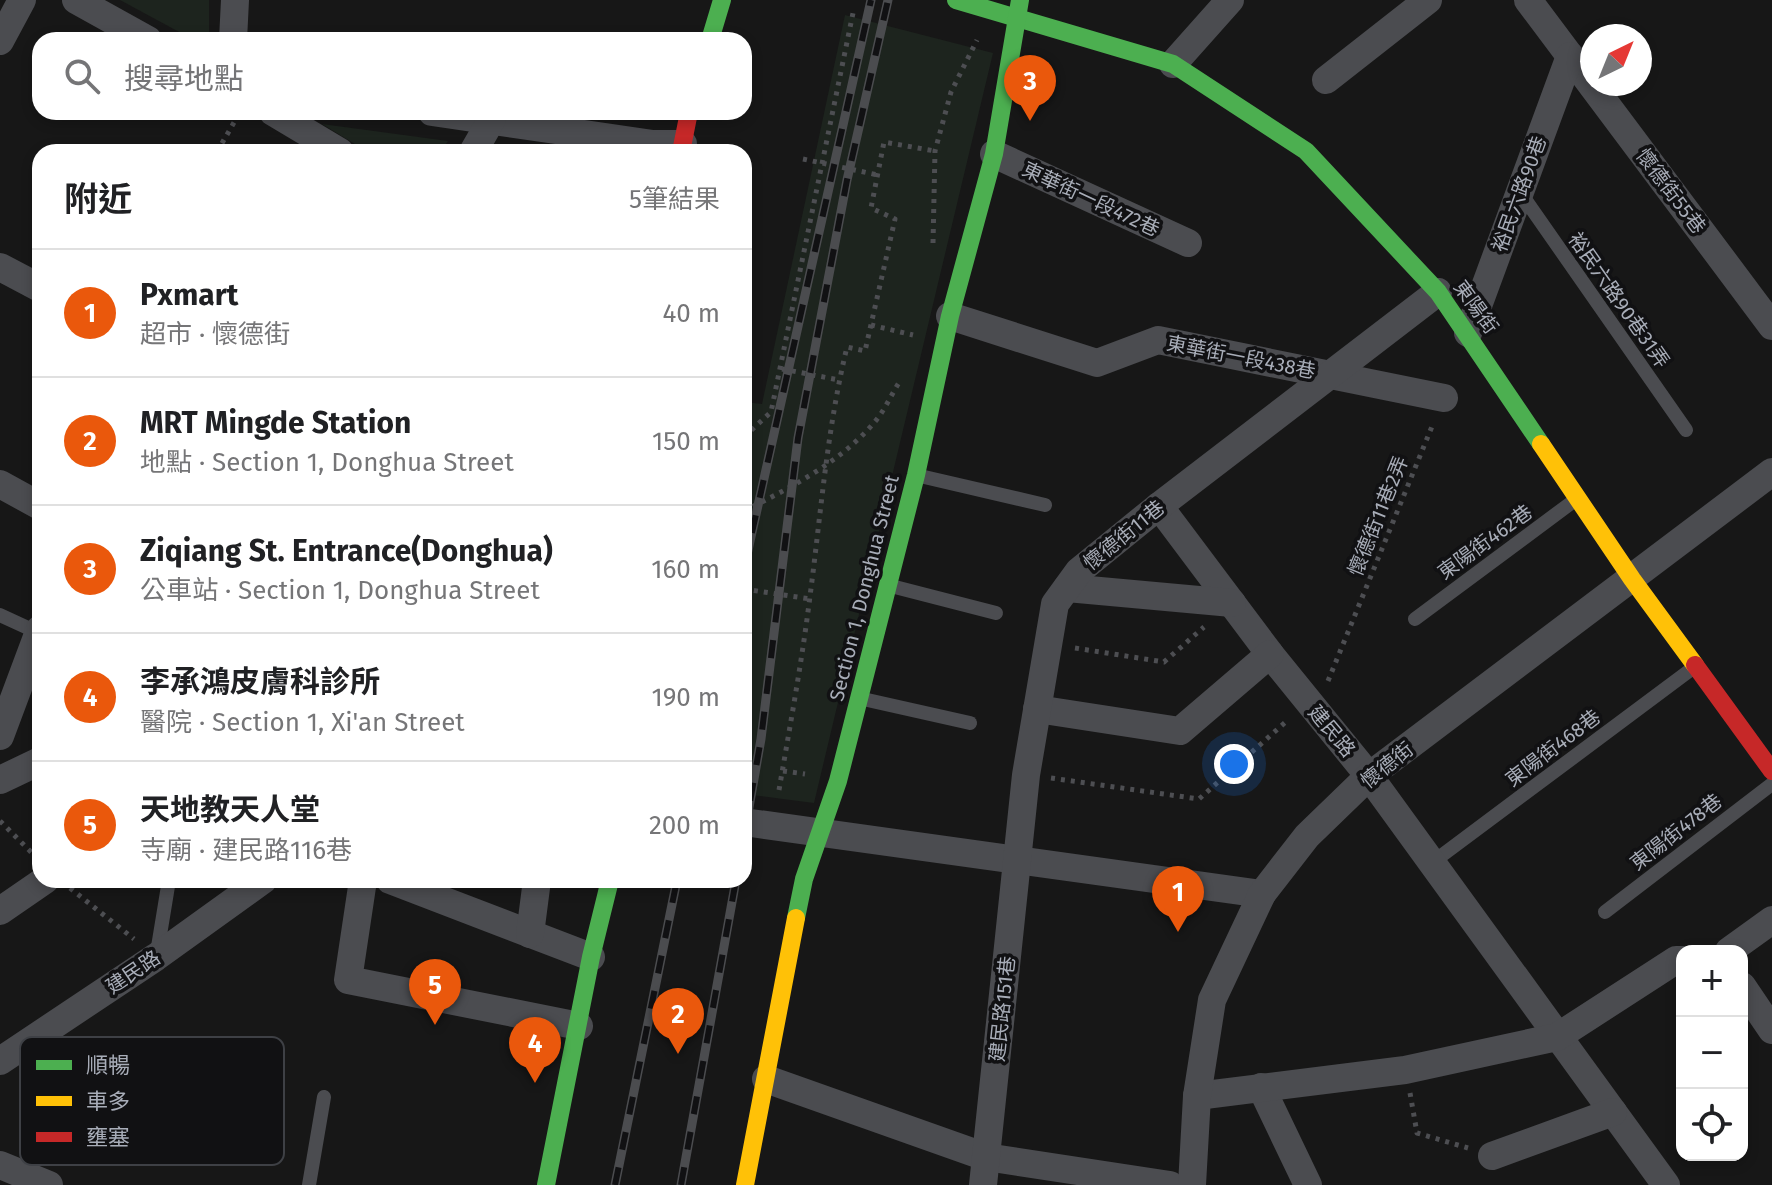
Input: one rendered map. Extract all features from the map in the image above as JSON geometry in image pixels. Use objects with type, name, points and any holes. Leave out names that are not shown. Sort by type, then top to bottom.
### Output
[{"type":"street","points":[[0,41],[22,0]]},
{"type":"street","points":[[76,0],[134,32]]},
{"type":"street","points":[[233,32],[235,0]]},
{"type":"street","points":[[712,32],[722,0]]},
{"type":"street","name":"東陽街","points":[[956,0],[1019,8],[1173,64],[1306,151],[1438,292],[1632,579],[1772,771]]},
{"type":"street","points":[[1173,64],[1230,0]]},
{"type":"street","points":[[1326,80],[1428,0]]},
{"type":"street","name":"懷德街55巷","points":[[1528,0],[1772,326]]},
{"type":"street","name":"Section 1, Donghua Street","points":[[745,1185],[804,879],[838,781],[916,475],[950,316],[994,154],[1019,8]]},
{"type":"street","name":"裕民六路90巷","points":[[1468,333],[1570,56]]},
{"type":"street","points":[[286,120],[327,144]]},
{"type":"street","points":[[478,144],[491,120]]},
{"type":"street","points":[[498,120],[653,144]]},
{"type":"street","points":[[683,144],[687,120]]},
{"type":"street","name":"東華街一段472巷","points":[[994,154],[1188,243]]},
{"type":"street","points":[[0,267],[32,284]]},
{"type":"street","name":"懷德街11巷","points":[[1017,860],[1026,775],[1055,604],[1079,571],[1438,292]]},
{"type":"street","name":"東華街一段438巷","points":[[950,316],[1097,363],[1158,340],[1444,398]]},
{"type":"street","name":"懷德街","points":[[1192,1185],[1197,1096],[1212,1000],[1262,894],[1307,836],[1369,776],[1772,472]]},
{"type":"street","points":[[0,484],[32,502]]},
{"type":"street","name":"建民路","points":[[1159,506],[1270,654],[1369,776],[1666,1185]]},
{"type":"street","points":[[1067,588],[1232,603]]},
{"type":"street","points":[[0,736],[32,650]]},
{"type":"street","points":[[1037,709],[1180,731],[1270,654]]},
{"type":"street","points":[[0,780],[32,765]]},
{"type":"street","points":[[752,823],[1262,894]]},
{"type":"street","name":"建民路151巷","points":[[984,1171],[1017,860]]},
{"type":"street","points":[[0,911],[33,888]]},
{"type":"street","name":"建民路","points":[[36,1037],[252,888]]},
{"type":"street","points":[[362,888],[348,980],[579,1026]]},
{"type":"street","points":[[411,888],[591,957]]},
{"type":"street","points":[[530,934],[536,888]]},
{"type":"street","points":[[546,1185],[591,957],[608,888]]},
{"type":"street","points":[[1737,945],[1772,920]]},
{"type":"street","points":[[1197,1096],[1405,1070],[1557,1037],[1676,960]]},
{"type":"street","points":[[1748,995],[1772,1030]]},
{"type":"street","name":"建民路","points":[[0,1061],[20,1048]]},
{"type":"street","points":[[766,1079],[984,1171],[1170,1185]]},
{"type":"street","points":[[1261,1087],[1308,1185]]},
{"type":"street","points":[[1492,1156],[1613,1112]]},
{"type":"street","points":[[0,1165],[49,1185]]},
{"type":"lane","name":"裕民六路90巷31弄","points":[[1520,192],[1686,430]]},
{"type":"lane","points":[[916,475],[1045,505]]},
{"type":"lane","name":"東陽街462巷","points":[[1415,619],[1578,498]]},
{"type":"lane","points":[[887,585],[996,613]]},
{"type":"lane","points":[[0,615],[32,628]]},
{"type":"lane","name":"東陽街468巷","points":[[1433,862],[1697,666]]},
{"type":"lane","points":[[858,698],[970,723]]},
{"type":"lane","name":"東陽街478巷","points":[[1605,912],[1772,784]]},
{"type":"lane","points":[[156,957],[168,888]]},
{"type":"lane","points":[[309,1185],[324,1097]]},
{"type":"path","points":[[752,430],[771,412],[782,369],[853,13]]},
{"type":"path","points":[[933,245],[935,151],[951,92],[977,40]]},
{"type":"path","points":[[222,144],[235,120]]},
{"type":"path","points":[[779,790],[810,599],[825,464],[839,380],[847,347],[865,351],[895,219],[871,208],[884,142],[935,151]]},
{"type":"path","points":[[803,159],[878,175]]},
{"type":"path","points":[[871,325],[915,336],[918,324]]},
{"type":"path","points":[[782,369],[839,380]]},
{"type":"path","points":[[752,507],[788,489],[825,464],[874,423],[901,379]]},
{"type":"path","name":"懷德街11巷2弄","points":[[1312,706],[1444,398]]},
{"type":"path","points":[[752,590],[810,599]]},
{"type":"path","points":[[1048,643],[1164,662],[1232,603]]},
{"type":"path","points":[[1026,775],[1199,799],[1312,706]]},
{"type":"path","points":[[783,771],[808,775]]},
{"type":"path","points":[[0,821],[32,853]]},
{"type":"path","points":[[70,888],[156,957]]},
{"type":"path","points":[[1405,1070],[1417,1133],[1492,1156]]},
{"type":"shaded area","points":[[120,0],[209,0],[209,32],[179,32]]},
{"type":"shaded area","points":[[845,15],[993,53],[814,803],[752,795],[752,403],[762,404]]},
{"type":"shaded area","points":[[322,124],[448,141],[446,144],[355,144]]},
{"type":"railway","points":[[752,532],[871,0]]},
{"type":"railway","points":[[752,790],[798,438],[847,180],[888,0]]},
{"type":"railway","points":[[615,1185],[675,888]]},
{"type":"railway","points":[[681,1185],[735,888]]},
{"type":"traffic: fast","points":[[712,32],[722,0]]},
{"type":"traffic: fast","points":[[956,0],[1173,64],[1306,151],[1438,292],[1541,444]]},
{"type":"traffic: fast","points":[[796,918],[804,879],[838,781],[916,475],[950,316],[994,154],[1020,0]]},
{"type":"traffic: fast","points":[[546,1185],[591,957],[608,888]]},
{"type":"traffic: slow","points":[[1541,444],[1632,579],[1695,665]]},
{"type":"traffic: slow","points":[[745,1185],[796,918]]},
{"type":"traffic: jam","points":[[683,144],[687,120]]},
{"type":"traffic: jam","points":[[1695,665],[1772,771]]},
{"type":"place","name":"Ziqiang St. Entrance(Donghua)","points":[[1030,121]]},
{"type":"place","name":"Pxmart","points":[[1178,932]]},
{"type":"place","name":"天地教天人堂","points":[[435,1025]]},
{"type":"place","name":"MRT Mingde Station","points":[[678,1054]]},
{"type":"place","name":"李承鴻皮膚科診所","points":[[535,1083]]}]
